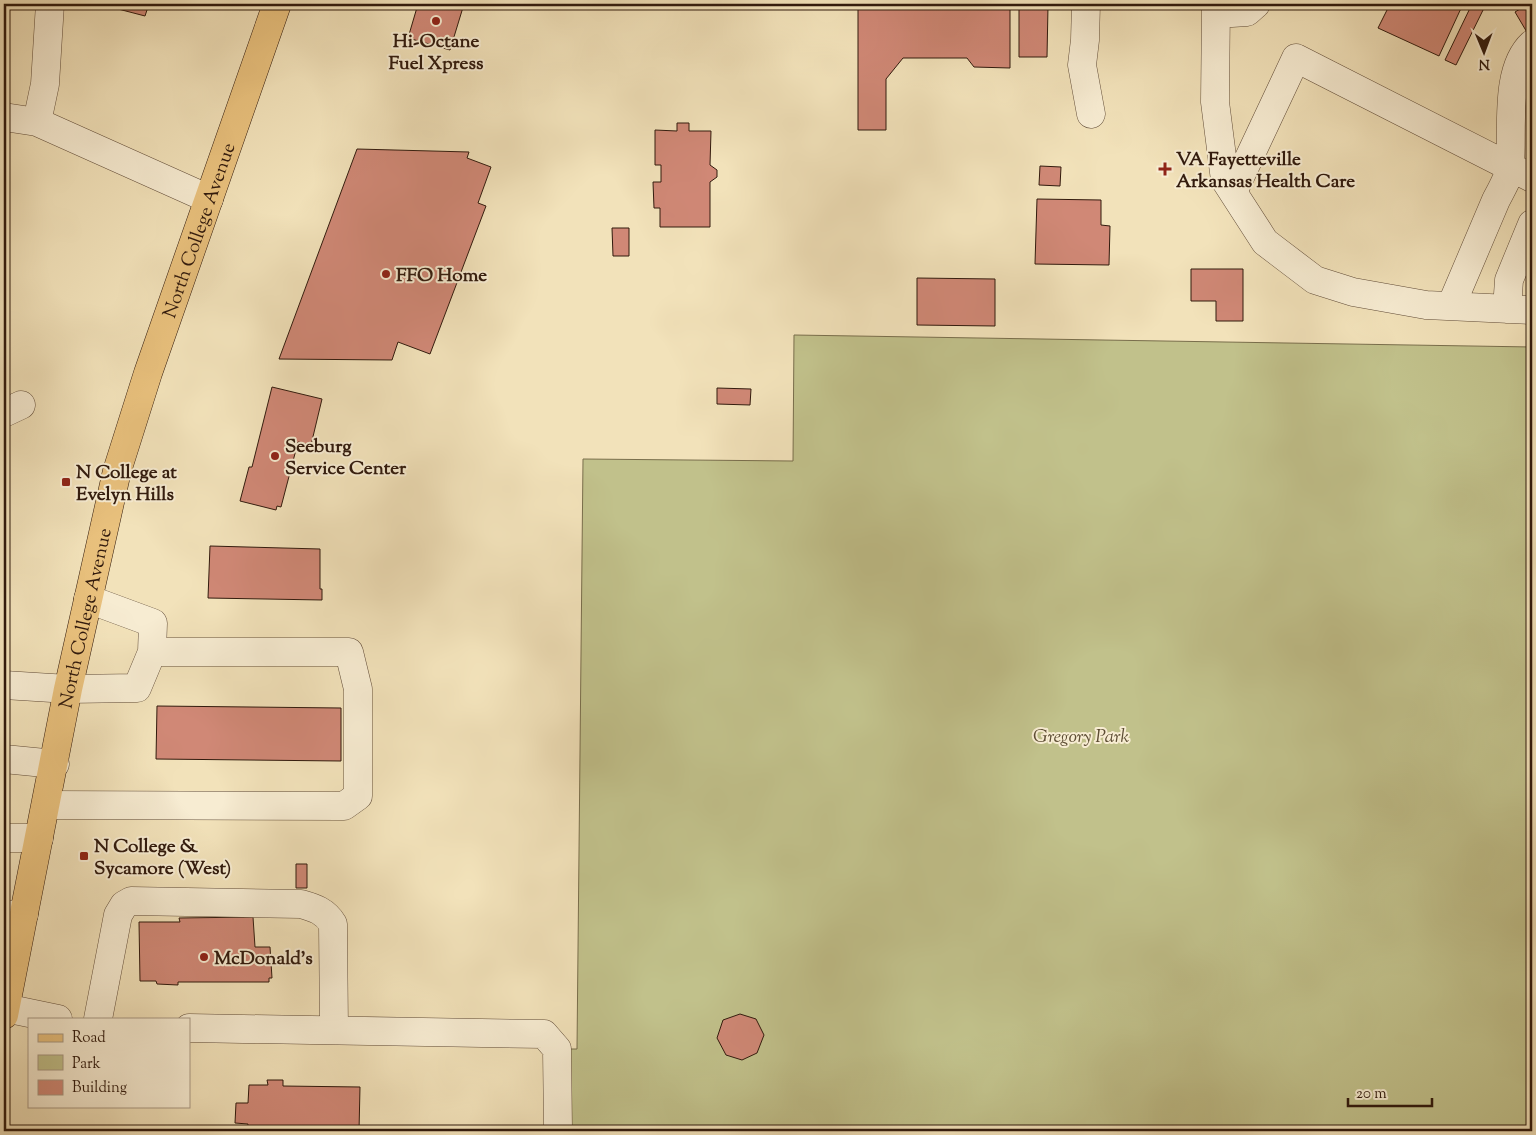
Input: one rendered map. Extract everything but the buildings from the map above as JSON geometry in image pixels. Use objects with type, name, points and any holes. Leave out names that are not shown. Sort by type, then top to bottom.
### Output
[{"type":"main road","name":"North College Avenue","points":[[4,1012],[14,914],[40,838],[68,689],[117,471],[148,373],[277,4]]},
{"type":"lane","points":[[37,122],[46,84],[50,4]]},
{"type":"lane","points":[[1086,4],[1086,40],[1082,65],[1090,114]]},
{"type":"lane","points":[[1256,4],[1247,12],[1216,9],[1215,102],[1226,180],[1265,242],[1315,280],[1353,292],[1426,304],[1520,310],[1509,280],[1532,224]]},
{"type":"lane","points":[[1451,306],[1521,172],[1509,133],[1518,63],[1525,50],[1532,44]]},
{"type":"lane","points":[[1233,192],[1296,58],[1521,172]]},
{"type":"lane","points":[[1515,79],[1518,94],[1525,107],[1532,114]]},
{"type":"lane","points":[[4,118],[37,122],[209,199]]},
{"type":"lane","points":[[4,685],[68,689],[137,688],[152,652],[152,623],[88,600]]},
{"type":"lane","points":[[46,805],[344,806],[358,796],[358,689],[349,652],[152,652]]},
{"type":"lane","points":[[4,759],[55,764]]},
{"type":"lane","points":[[4,838],[40,838]]},
{"type":"lane","points":[[98,1018],[118,915],[124,905],[131,901],[301,904],[318,909],[328,916],[333,924],[334,1030]]},
{"type":"lane","points":[[4,1012],[50,1018]]},
{"type":"lane","points":[[190,1028],[544,1034],[558,1050],[558,1131]]},
{"type":"green space","name":"Gregory Park","points":[[794,335],[1532,347],[1532,1131],[558,1131],[557,1049],[577,1049],[583,459],[793,461]]},
{"type":"place","name":"Hi-Octane Fuel Xpress","points":[[436,21]]},
{"type":"place","name":"VA Fayetteville Arkansas Health Care","points":[[1165,169]]},
{"type":"place","name":"FFO Home","points":[[386,274]]},
{"type":"place","name":"Seeburg Service Center","points":[[275,456]]},
{"type":"place","name":"N College at Evelyn Hills","points":[[66,482]]},
{"type":"place","name":"N College & Sycamore (West)","points":[[84,856]]},
{"type":"place","name":"McDonald's","points":[[204,957]]}]
